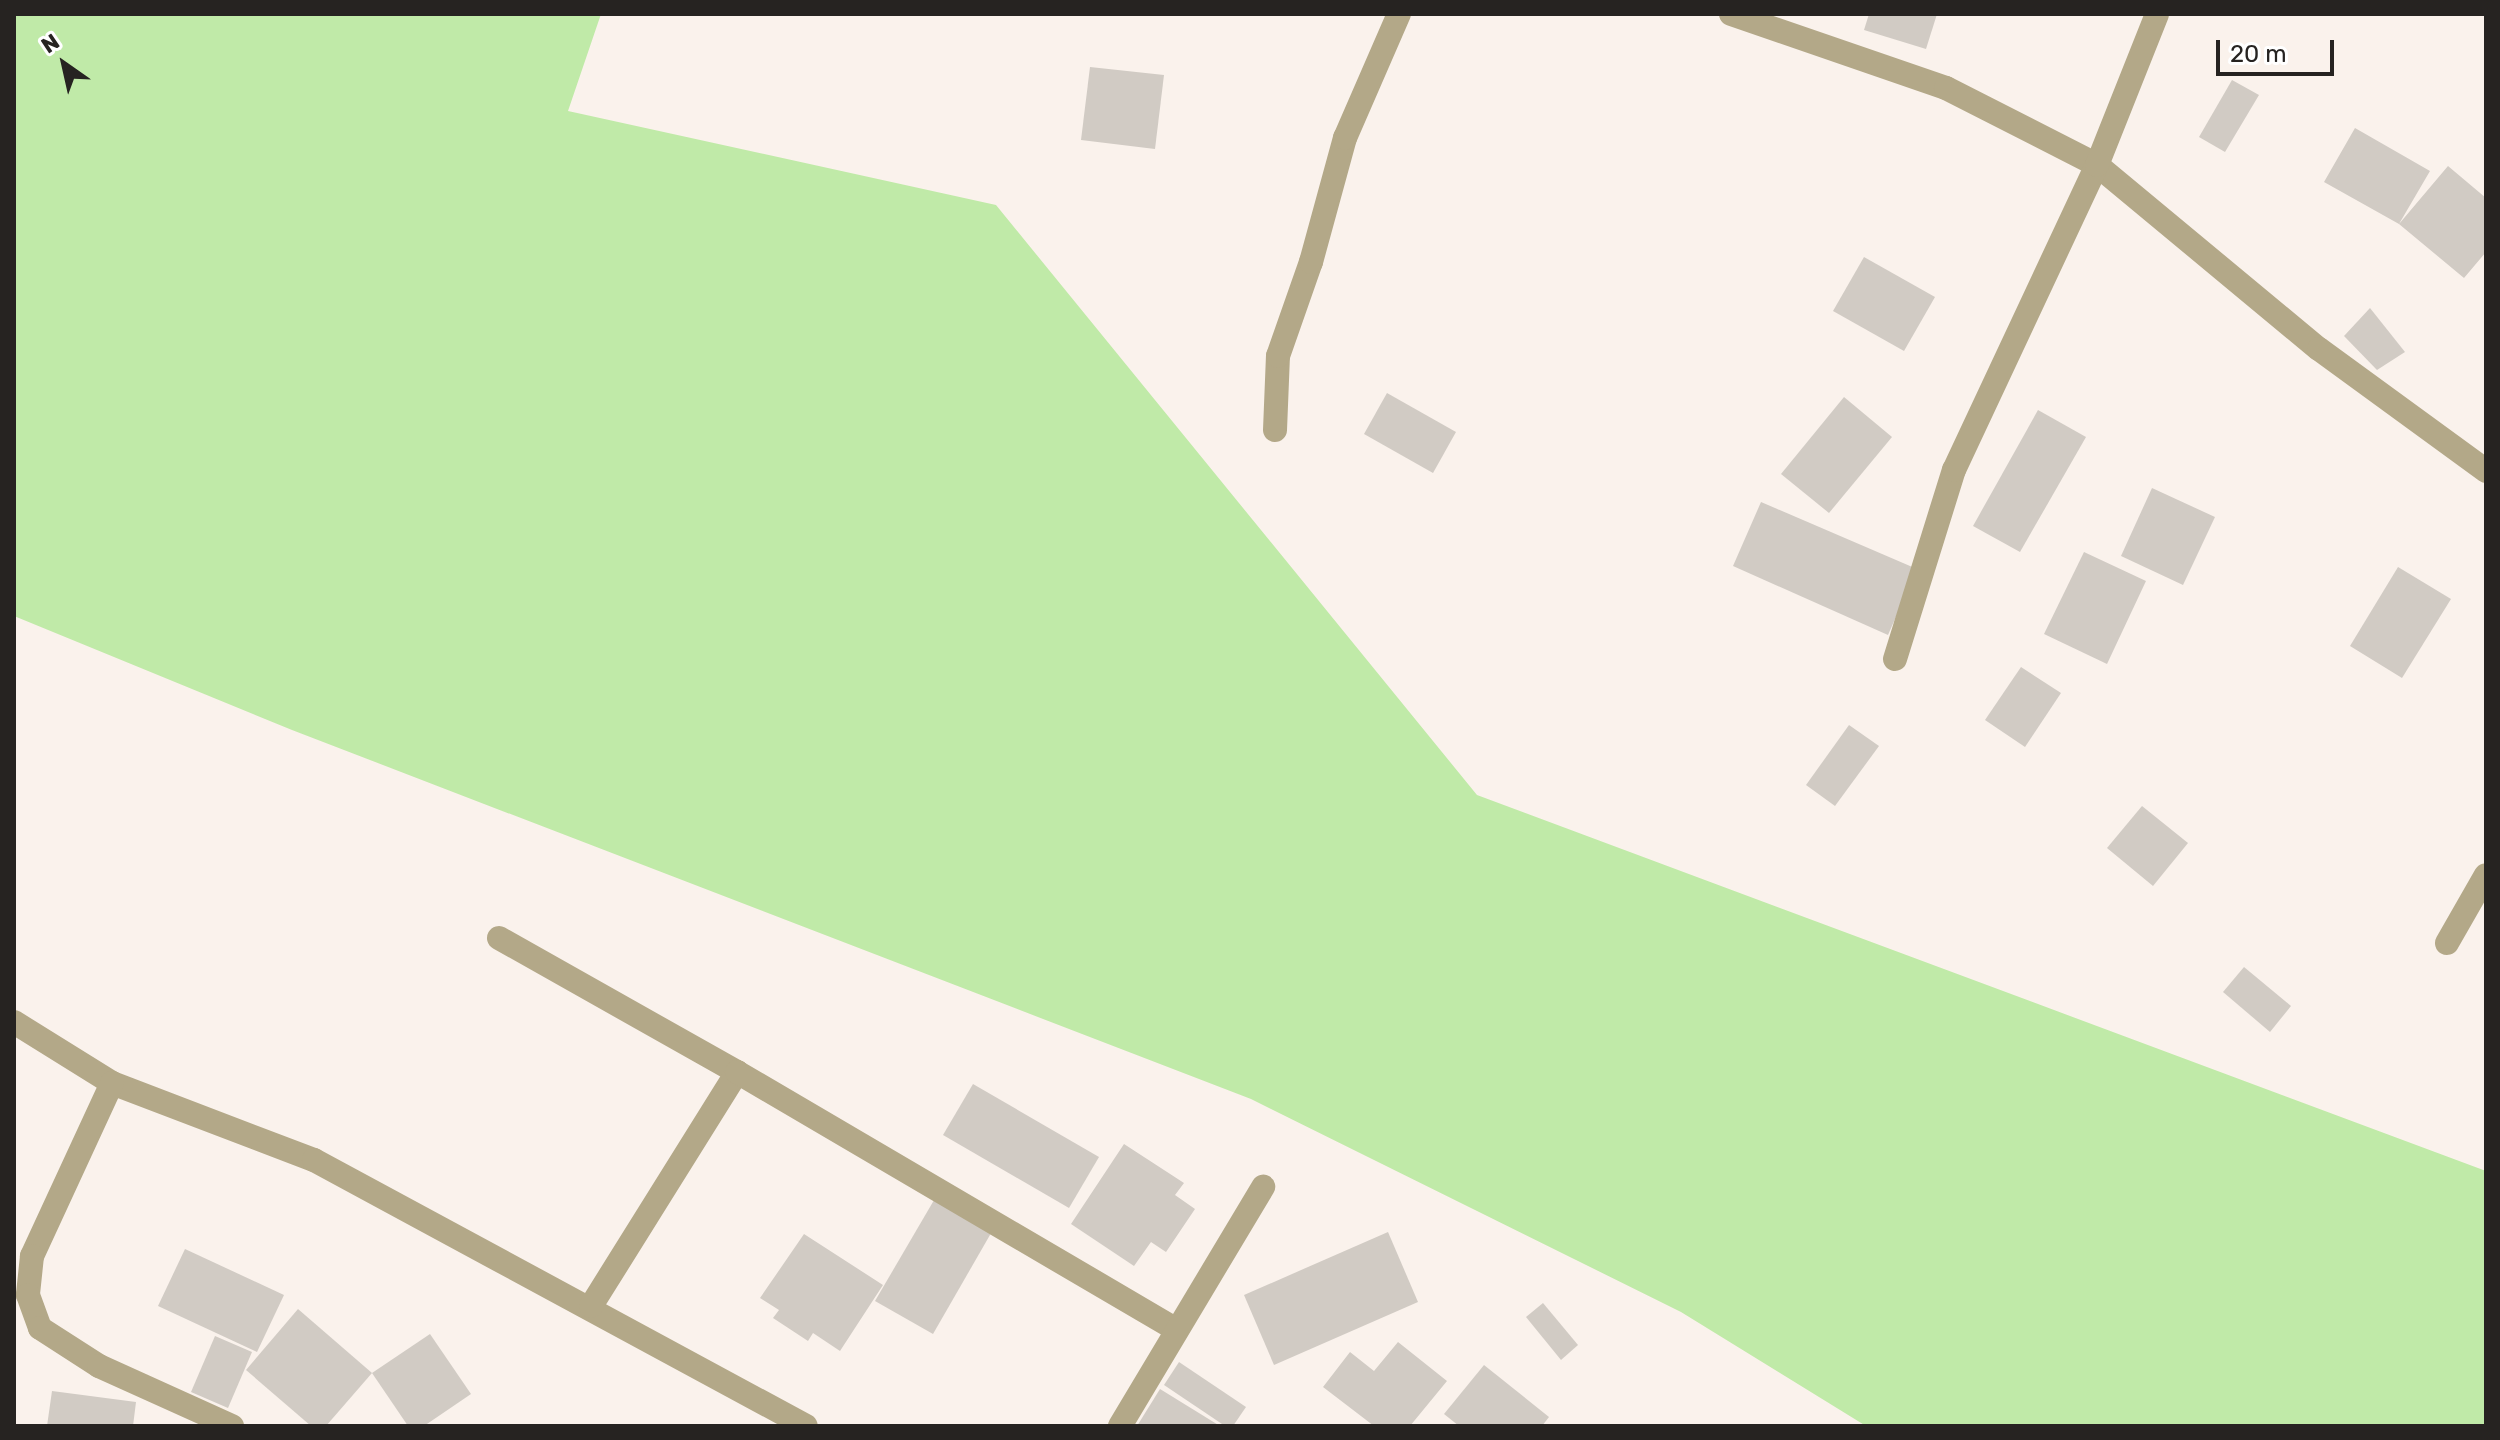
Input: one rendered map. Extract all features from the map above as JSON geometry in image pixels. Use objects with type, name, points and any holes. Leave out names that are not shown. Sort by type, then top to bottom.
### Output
[{"type":"street","points":[[1275,430],[1278,356],[1311,262],[1345,138],[1399,14]]},
{"type":"street","points":[[1731,14],[1946,88],[2097,165],[2319,349],[2486,471]]},
{"type":"street","points":[[1895,659],[1954,470],[2097,165],[2157,14]]},
{"type":"street","points":[[2447,943],[2486,875]]},
{"type":"street","points":[[499,938],[737,1072],[1177,1330]]},
{"type":"street","points":[[14,1022],[112,1083],[314,1160],[591,1306],[806,1426]]},
{"type":"street","points":[[591,1306],[737,1072]]},
{"type":"street","points":[[112,1083],[32,1256],[28,1295],[40,1328],[99,1366],[232,1426]]},
{"type":"street","points":[[1120,1426],[1263,1187]]},
{"type":"green space","points":[[14,14],[601,14],[568,111],[996,205],[1477,795],[2486,1171],[2486,1426],[1866,1426],[1681,1312],[1251,1099],[292,730],[14,616]]},
{"type":"building","points":[[1869,14],[1937,14],[1926,49],[1864,30]]},
{"type":"building","points":[[1090,67],[1164,75],[1155,149],[1081,140]]},
{"type":"building","points":[[2232,80],[2259,95],[2225,152],[2199,137]]},
{"type":"building","points":[[2355,128],[2430,171],[2399,224],[2324,182]]},
{"type":"building","points":[[2448,166],[2486,198],[2486,252],[2464,278],[2399,224]]},
{"type":"building","points":[[1864,257],[1935,297],[1904,351],[1833,311]]},
{"type":"building","points":[[2370,308],[2405,352],[2377,370],[2344,336]]},
{"type":"building","points":[[1387,393],[1456,432],[1433,473],[1364,434]]},
{"type":"building","points":[[1844,397],[1892,437],[1829,513],[1781,474]]},
{"type":"building","points":[[2038,410],[2086,437],[2020,552],[1973,526]]},
{"type":"building","points":[[2152,488],[2215,517],[2183,585],[2121,556]]},
{"type":"building","points":[[1761,502],[1917,569],[1888,635],[1733,566]]},
{"type":"building","points":[[2084,552],[2146,581],[2107,664],[2044,634]]},
{"type":"building","points":[[2398,567],[2451,599],[2402,678],[2350,646]]},
{"type":"building","points":[[2021,667],[2061,693],[2025,747],[1985,720]]},
{"type":"building","points":[[1849,725],[1879,746],[1835,806],[1806,785]]},
{"type":"building","points":[[2142,806],[2188,843],[2153,886],[2107,848]]},
{"type":"building","points":[[2244,967],[2291,1006],[2270,1032],[2223,992]]},
{"type":"building","points":[[973,1084],[1099,1157],[1069,1208],[943,1135]]},
{"type":"building","points":[[1124,1144],[1184,1183],[1175,1195],[1195,1209],[1166,1252],[1151,1242],[1134,1266],[1071,1224]]},
{"type":"building","points":[[937,1195],[994,1228],[933,1334],[875,1301]]},
{"type":"building","points":[[1388,1232],[1418,1302],[1274,1365],[1244,1295]]},
{"type":"building","points":[[804,1234],[883,1285],[840,1351],[813,1333],[808,1341],[773,1318],[779,1310],[760,1298]]},
{"type":"building","points":[[185,1249],[284,1295],[257,1352],[158,1306]]},
{"type":"building","points":[[1543,1303],[1578,1345],[1561,1360],[1526,1317]]},
{"type":"building","points":[[298,1309],[372,1373],[326,1426],[311,1426],[246,1370]]},
{"type":"building","points":[[430,1334],[471,1394],[424,1426],[408,1426],[372,1373]]},
{"type":"building","points":[[215,1336],[252,1352],[228,1408],[191,1392]]},
{"type":"building","points":[[1398,1342],[1447,1381],[1410,1426],[1374,1426],[1323,1387],[1350,1352],[1374,1371]]},
{"type":"building","points":[[1179,1362],[1246,1407],[1233,1426],[1225,1426],[1164,1385]]},
{"type":"building","points":[[1484,1365],[1549,1417],[1542,1426],[1459,1426],[1444,1414]]},
{"type":"building","points":[[1160,1389],[1220,1426],[1137,1426]]},
{"type":"building","points":[[52,1391],[136,1402],[133,1426],[47,1426]]}]
